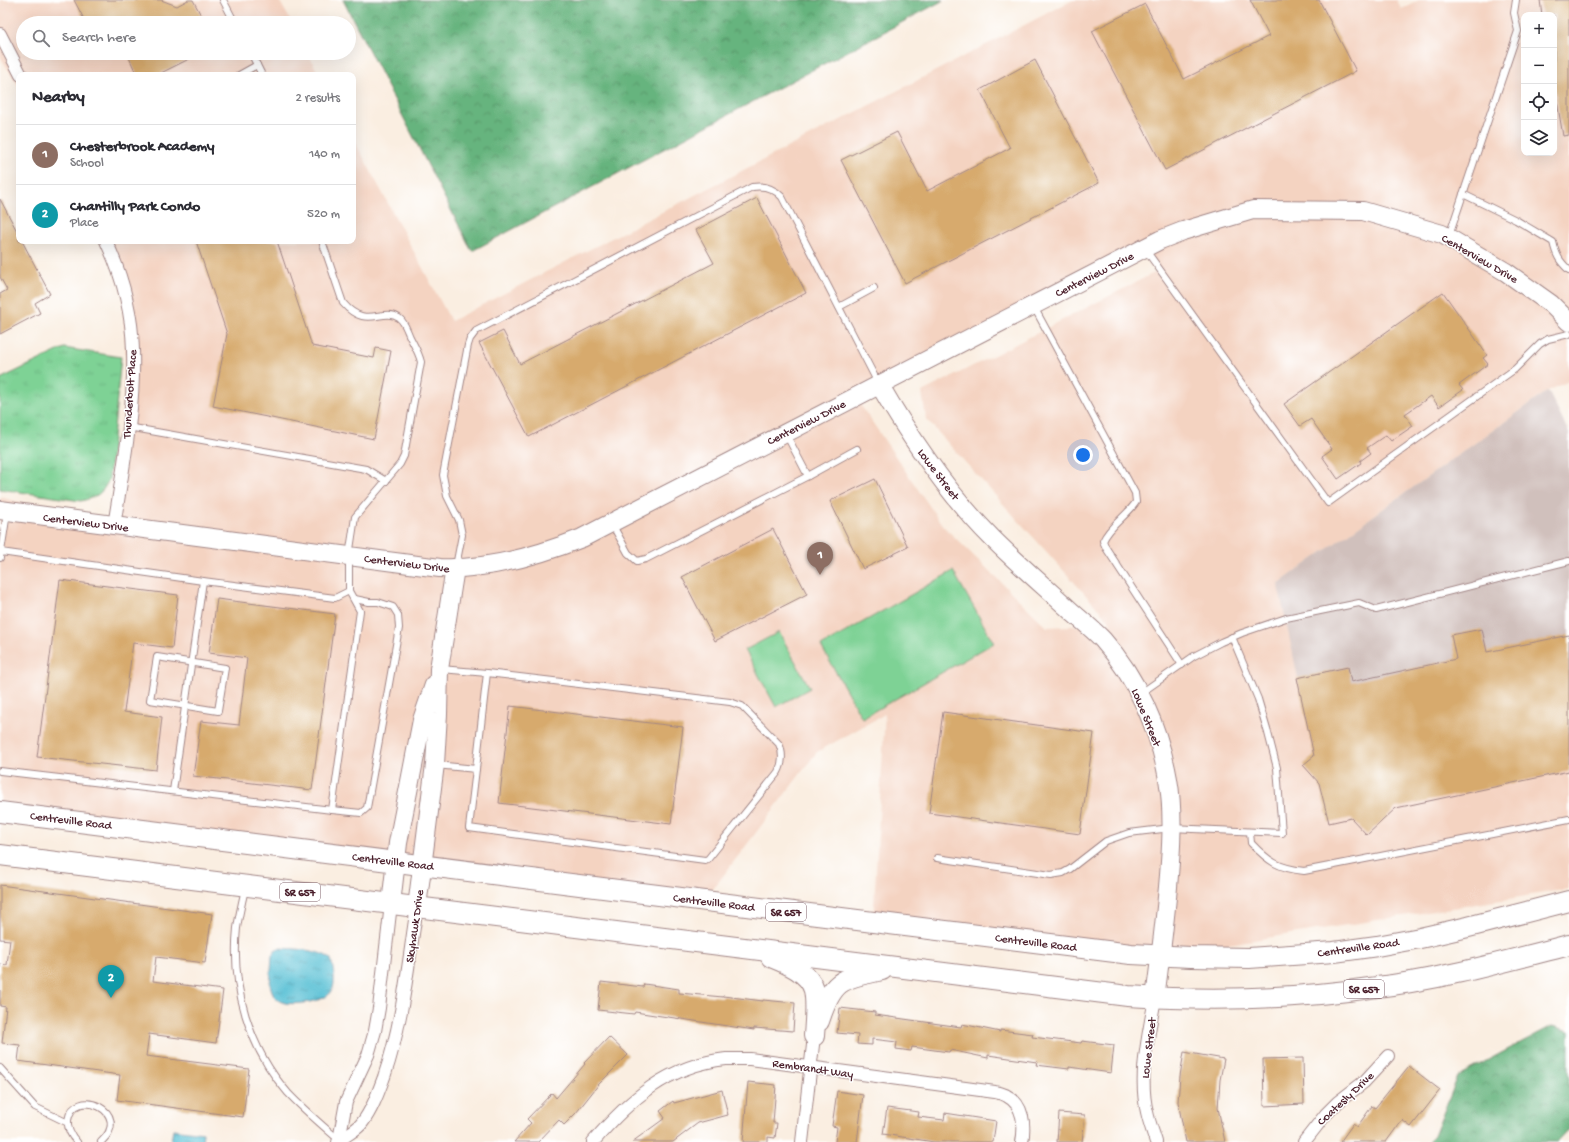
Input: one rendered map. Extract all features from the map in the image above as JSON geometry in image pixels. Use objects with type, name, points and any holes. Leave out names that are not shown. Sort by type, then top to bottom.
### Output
[{"type":"main road","name":"Centreville Road","points":[[0,812],[1131,954],[1249,958],[1334,952],[1420,938],[1569,901]]},
{"type":"main road","name":"SR 657","points":[[0,855],[892,967],[1155,998],[1198,1000],[1264,999],[1320,995],[1372,988],[1474,969],[1569,945]]},
{"type":"main road","points":[[752,949],[783,961],[807,978],[814,988],[814,1036]]},
{"type":"main road","points":[[814,1036],[825,1003],[831,992],[839,983],[849,978],[892,967]]},
{"type":"street","points":[[0,34],[19,72]]},
{"type":"street","name":"Centerview Drive","points":[[3,511],[349,556],[455,568],[520,559],[539,554],[582,538],[1144,248],[1183,231],[1253,210],[1363,211],[1442,234],[1506,272],[1551,304],[1569,322]]},
{"type":"street","name":"Thunderbolt Place","points":[[107,244],[123,285],[132,334],[132,383],[128,427],[114,526]]},
{"type":"street","name":"Lowe Street","points":[[879,384],[906,430],[950,491],[991,537],[1103,640],[1127,671],[1140,694],[1162,754],[1168,781],[1171,828],[1169,882],[1161,955],[1145,1066],[1144,1089],[1147,1112],[1156,1142]]},
{"type":"street","name":"Skyhawk Drive","points":[[339,1141],[361,1125],[369,1111],[379,1091],[395,1041],[417,907],[435,764],[439,669],[455,568]]},
{"type":"street","name":"Skyhawk Drive","points":[[339,1141],[346,1102],[368,1055],[375,1031],[396,861],[422,720],[439,669]]},
{"type":"street","points":[[802,1142],[814,1036]]},
{"type":"street","name":"Coatesly Drive","points":[[1304,1142],[1326,1114],[1338,1102],[1364,1082],[1388,1056]]},
{"type":"street","name":"Rembrandt Way","points":[[593,1142],[612,1120],[650,1087],[684,1070],[704,1063],[726,1059],[750,1059],[995,1092],[1008,1096],[1021,1112],[1024,1131],[1022,1142]]},
{"type":"lane","points":[[223,0],[231,16]]},
{"type":"lane","points":[[1448,238],[1518,31],[1514,13],[1516,0]]},
{"type":"lane","points":[[254,60],[260,72]]},
{"type":"lane","points":[[245,72],[257,66]]},
{"type":"lane","points":[[455,568],[462,535],[459,520],[447,496],[443,475],[470,339],[476,331],[480,327],[745,191],[757,186],[773,190],[782,197],[879,384]]},
{"type":"lane","points":[[1463,194],[1516,220],[1553,242],[1559,261],[1569,270]]},
{"type":"lane","points":[[323,244],[343,303],[348,309],[356,315],[365,317],[390,316],[398,318],[406,327],[420,356],[420,366],[404,456],[400,464],[356,517],[349,556],[349,591],[355,599],[360,611],[332,810]]},
{"type":"lane","points":[[1144,248],[1328,503],[1515,369],[1540,344],[1569,334]]},
{"type":"lane","points":[[839,307],[874,288]]},
{"type":"lane","points":[[1034,305],[1135,493],[1136,502],[1131,511],[1114,524],[1105,535],[1103,541],[1106,548],[1182,665]]},
{"type":"lane","points":[[128,427],[366,469],[386,481]]},
{"type":"lane","points":[[785,433],[808,476]]},
{"type":"lane","points":[[612,522],[628,553],[637,561],[646,559],[808,476],[857,449]]},
{"type":"lane","points":[[3,511],[0,555],[335,598],[349,591]]},
{"type":"lane","points":[[1140,694],[1194,656],[1232,638],[1286,618],[1359,603],[1376,610],[1569,561]]},
{"type":"lane","points":[[173,791],[203,581]]},
{"type":"lane","points":[[0,771],[360,813],[368,808],[399,628],[398,615],[394,607],[378,602],[355,599]]},
{"type":"lane","points":[[936,858],[1051,875],[1063,873],[1070,869],[1106,841],[1130,833],[1171,828],[1282,834],[1276,768],[1258,700],[1232,638]]},
{"type":"lane","points":[[157,658],[191,663],[224,668],[218,710],[150,700],[157,658]]},
{"type":"lane","points":[[439,669],[487,673],[736,704],[742,706],[779,744],[782,750],[782,759],[778,772],[708,859],[704,860],[469,828],[487,673]]},
{"type":"lane","points":[[435,764],[476,769]]},
{"type":"lane","points":[[1250,832],[1251,843],[1274,864],[1289,869],[1304,871],[1569,819]]},
{"type":"lane","points":[[245,886],[237,928],[237,954],[242,1000],[249,1028],[267,1064],[287,1092],[305,1111],[339,1141]]},
{"type":"lane","points":[[0,1068],[35,1108],[68,1123]]},
{"type":"lane","points":[[77,1142],[68,1130],[69,1117],[74,1109],[80,1105],[91,1103],[101,1106],[108,1114],[111,1123],[107,1136],[101,1142]]},
{"type":"shaded area","points":[[0,0],[279,0],[288,16],[16,16],[16,60],[312,60],[318,72],[16,72],[16,82],[0,56]]},
{"type":"shaded area","points":[[1073,0],[1397,0],[1401,9],[1419,0],[1569,0],[1569,381],[1548,391],[1278,584],[1451,635],[1482,629],[1569,635],[1569,889],[1161,955],[873,922],[885,714],[817,752],[704,901],[0,814],[0,497],[114,526],[128,427],[123,286],[104,244],[356,244],[356,144],[451,321]],"holes":[[[1145,248],[1160,270],[922,392],[926,419],[1112,624],[1047,627],[943,526],[855,397]]]},
{"type":"shaded area","points":[[1548,391],[1569,433],[1569,635],[1487,652],[1481,629],[1451,635],[1456,659],[1351,682],[1298,678],[1278,584]]},
{"type":"green space","points":[[343,0],[944,0],[472,251],[356,25],[356,16],[351,16]]},
{"type":"green space","points":[[64,348],[121,357],[109,479],[104,488],[98,494],[81,501],[0,489],[0,379]]},
{"type":"green space","points":[[953,571],[994,643],[862,718],[821,646]]},
{"type":"green space","points":[[779,632],[810,688],[776,707],[745,650]]},
{"type":"green space","points":[[1552,1026],[1569,1031],[1569,1129],[1557,1142],[1428,1142],[1434,1136],[1458,1076]]},
{"type":"water","points":[[279,948],[313,951],[331,959],[334,984],[331,992],[323,998],[296,1004],[285,1003],[275,998],[270,985],[272,955],[275,950]]},
{"type":"water","points":[[173,1129],[203,1133],[202,1142],[171,1142]]},
{"type":"building","points":[[74,0],[161,0],[177,6],[188,0],[193,0],[201,16],[82,16]]},
{"type":"building","points":[[1250,0],[1319,0],[1356,71],[1165,170],[1092,31],[1145,4],[1184,79],[1269,36]]},
{"type":"building","points":[[1540,0],[1569,0],[1569,135],[1563,136],[1557,101],[1557,12],[1542,12]]},
{"type":"building","points":[[130,60],[187,60],[163,72],[136,72]]},
{"type":"building","points":[[1035,60],[1099,183],[905,283],[841,160],[897,132],[927,191],[1010,148],[980,90]]},
{"type":"building","points":[[757,198],[806,293],[529,437],[479,343],[503,331],[520,364],[714,263],[696,230]]},
{"type":"building","points":[[0,199],[16,229],[16,244],[24,244],[50,294],[35,303],[40,313],[0,334],[0,294],[7,290],[0,277]]},
{"type":"building","points":[[197,244],[278,244],[312,346],[374,358],[376,348],[391,351],[374,439],[213,406],[227,334]]},
{"type":"building","points":[[1443,292],[1487,355],[1483,358],[1488,364],[1459,385],[1463,390],[1439,407],[1431,396],[1405,414],[1413,426],[1391,441],[1386,435],[1367,448],[1371,453],[1360,461],[1361,463],[1338,479],[1322,456],[1332,449],[1311,419],[1300,426],[1284,404]]},
{"type":"building","points":[[875,479],[908,547],[863,569],[830,501]]},
{"type":"building","points":[[773,529],[807,594],[715,641],[682,577]]},
{"type":"building","points":[[60,580],[178,595],[172,648],[133,643],[124,712],[162,717],[156,770],[37,757]]},
{"type":"building","points":[[217,599],[335,614],[312,790],[193,776],[201,721],[239,725],[247,658],[209,653]]},
{"type":"building","points":[[1482,629],[1487,652],[1569,635],[1569,771],[1396,808],[1367,835],[1351,818],[1329,823],[1319,783],[1303,765],[1314,756],[1297,678],[1348,667],[1351,682],[1456,659],[1451,635]]},
{"type":"building","points":[[510,706],[683,727],[671,824],[499,803]]},
{"type":"building","points":[[943,712],[1094,733],[1080,834],[929,813]]},
{"type":"building","points":[[0,885],[212,914],[205,963],[156,957],[153,981],[223,990],[216,1043],[149,1034],[146,1056],[249,1069],[243,1117],[117,1100],[120,1075],[18,1061],[20,1045],[2,1043],[6,1007],[0,1006],[0,964],[7,965],[10,940],[0,939]]},
{"type":"building","points":[[601,982],[643,987],[644,984],[679,989],[679,993],[795,1003],[793,1031],[754,1028],[754,1030],[635,1012],[634,1014],[598,1010]]},
{"type":"building","points":[[840,1008],[875,1012],[875,1015],[961,1027],[962,1024],[1000,1032],[1000,1030],[1033,1034],[1032,1037],[1081,1043],[1082,1041],[1114,1045],[1111,1073],[1069,1067],[1069,1069],[1036,1065],[1037,1062],[988,1055],[988,1058],[950,1050],[949,1052],[912,1047],[911,1051],[896,1049],[897,1042],[872,1039],[872,1045],[857,1044],[858,1035],[837,1033]]},
{"type":"building","points":[[609,1037],[628,1055],[599,1084],[576,1113],[564,1125],[559,1120],[538,1142],[514,1142],[531,1123],[527,1119],[552,1093],[556,1098],[585,1064],[584,1063]]},
{"type":"building","points":[[1184,1052],[1224,1059],[1220,1080],[1218,1108],[1225,1142],[1186,1142],[1178,1102]]},
{"type":"building","points":[[1303,1058],[1304,1104],[1264,1106],[1263,1059]]},
{"type":"building","points":[[1409,1066],[1440,1090],[1411,1127],[1402,1120],[1386,1142],[1340,1142],[1353,1124],[1357,1127],[1372,1106],[1375,1108]]},
{"type":"building","points":[[748,1082],[776,1085],[773,1123],[777,1123],[775,1138],[768,1137],[768,1142],[743,1142]]},
{"type":"building","points":[[722,1090],[728,1115],[698,1123],[673,1142],[632,1142],[665,1118],[660,1111],[673,1101],[674,1103]]},
{"type":"building","points":[[837,1091],[863,1095],[857,1142],[835,1142],[837,1127],[832,1126]]},
{"type":"building","points":[[887,1108],[919,1112],[918,1117],[944,1120],[945,1113],[996,1121],[993,1142],[934,1142],[883,1134]]},
{"type":"building","points":[[1059,1113],[1085,1115],[1082,1142],[1057,1142]]},
{"type":"place","name":"Chesterbrook Academy","points":[[820,575]]},
{"type":"place","name":"Chantilly Park Condo","points":[[111,998]]}]
